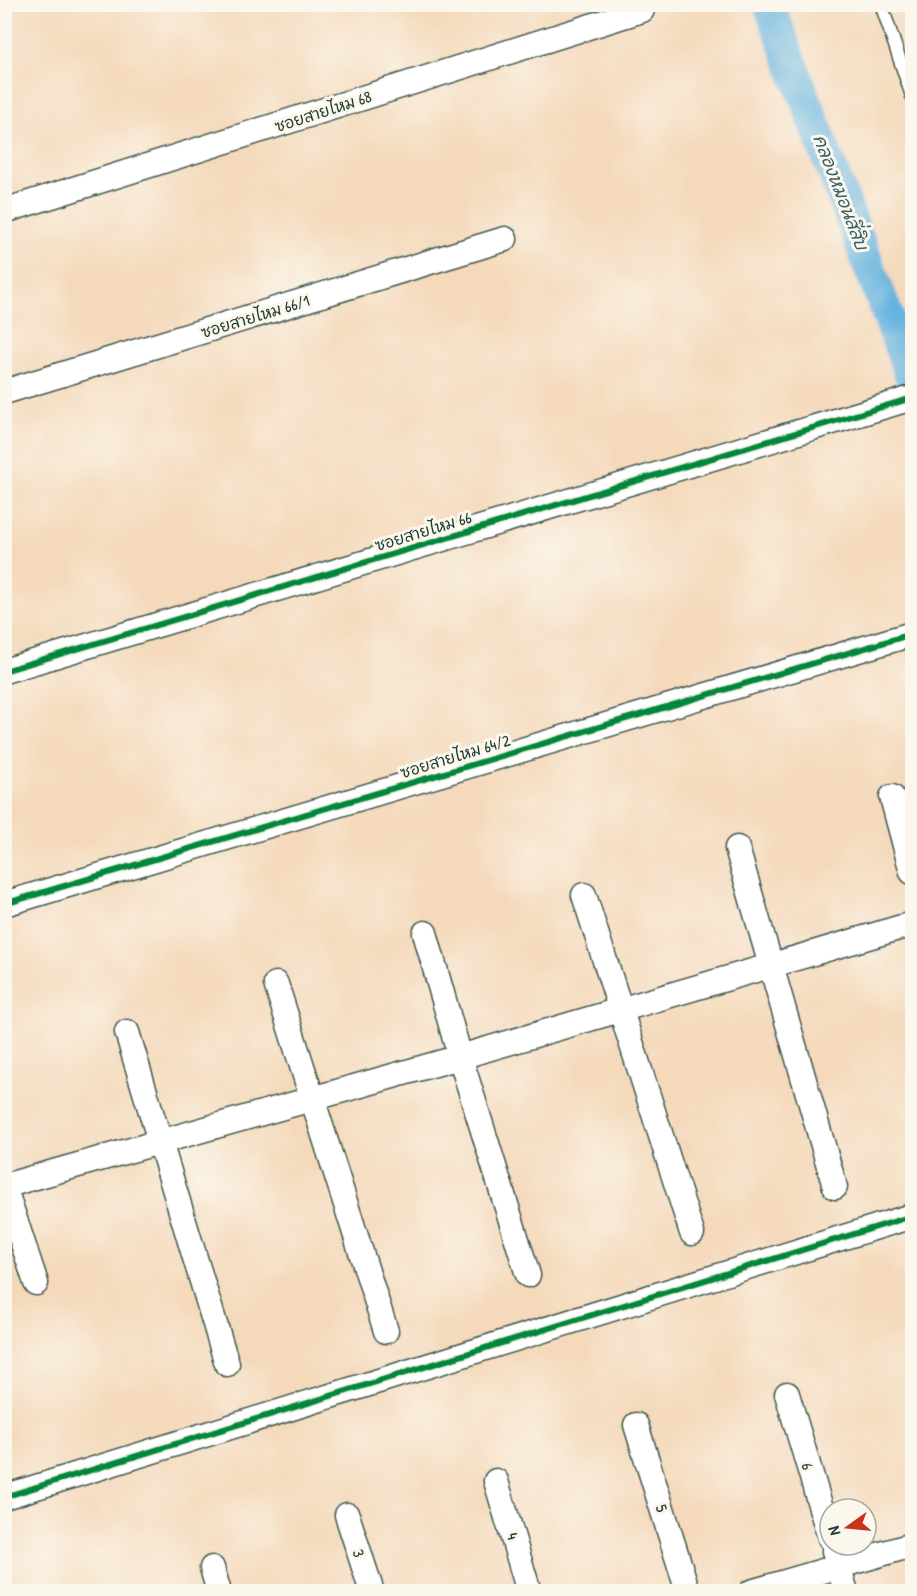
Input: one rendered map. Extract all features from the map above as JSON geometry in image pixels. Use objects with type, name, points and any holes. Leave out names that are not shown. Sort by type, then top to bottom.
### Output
[{"type":"street","name":"ซอยสายไหม 68","points":[[4,211],[642,10]]},
{"type":"street","name":"ซอยสายไหม 66/1","points":[[4,393],[505,239]]},
{"type":"street","name":"ซอยสายไหม 66","points":[[4,671],[912,398]]},
{"type":"street","name":"ซอยสายไหม 64/2","points":[[4,904],[912,634]]},
{"type":"street","points":[[892,797],[912,872]]},
{"type":"street","points":[[737,848],[835,1187]]},
{"type":"street","points":[[584,895],[692,1233]]},
{"type":"street","points":[[36,1283],[4,1186],[460,1057],[912,924]]},
{"type":"street","points":[[425,933],[460,1057],[528,1275]]},
{"type":"street","points":[[276,984],[386,1331]]},
{"type":"street","points":[[127,1032],[227,1364]]},
{"type":"street","points":[[4,1497],[912,1216]]},
{"type":"street","name":"6","points":[[787,1394],[818,1498]]},
{"type":"street","name":"5","points":[[636,1425],[688,1592]]},
{"type":"street","name":"4","points":[[496,1480],[529,1592]]},
{"type":"street","name":"3","points":[[347,1515],[372,1592]]},
{"type":"street","points":[[878,1549],[912,1545]]},
{"type":"street","points":[[751,1592],[830,1557]]},
{"type":"street","points":[[836,1557],[846,1592]]},
{"type":"street","points":[[212,1568],[219,1592]]},
{"type":"lane","points":[[881,4],[912,96]]},
{"type":"waterway","name":"คลองหมอนสี่สิบ","points":[[769,4],[912,379]]},
{"type":"cycle path","points":[[4,671],[912,398]]},
{"type":"cycle path","points":[[4,904],[912,634]]},
{"type":"cycle path","points":[[4,1497],[912,1216]]}]
